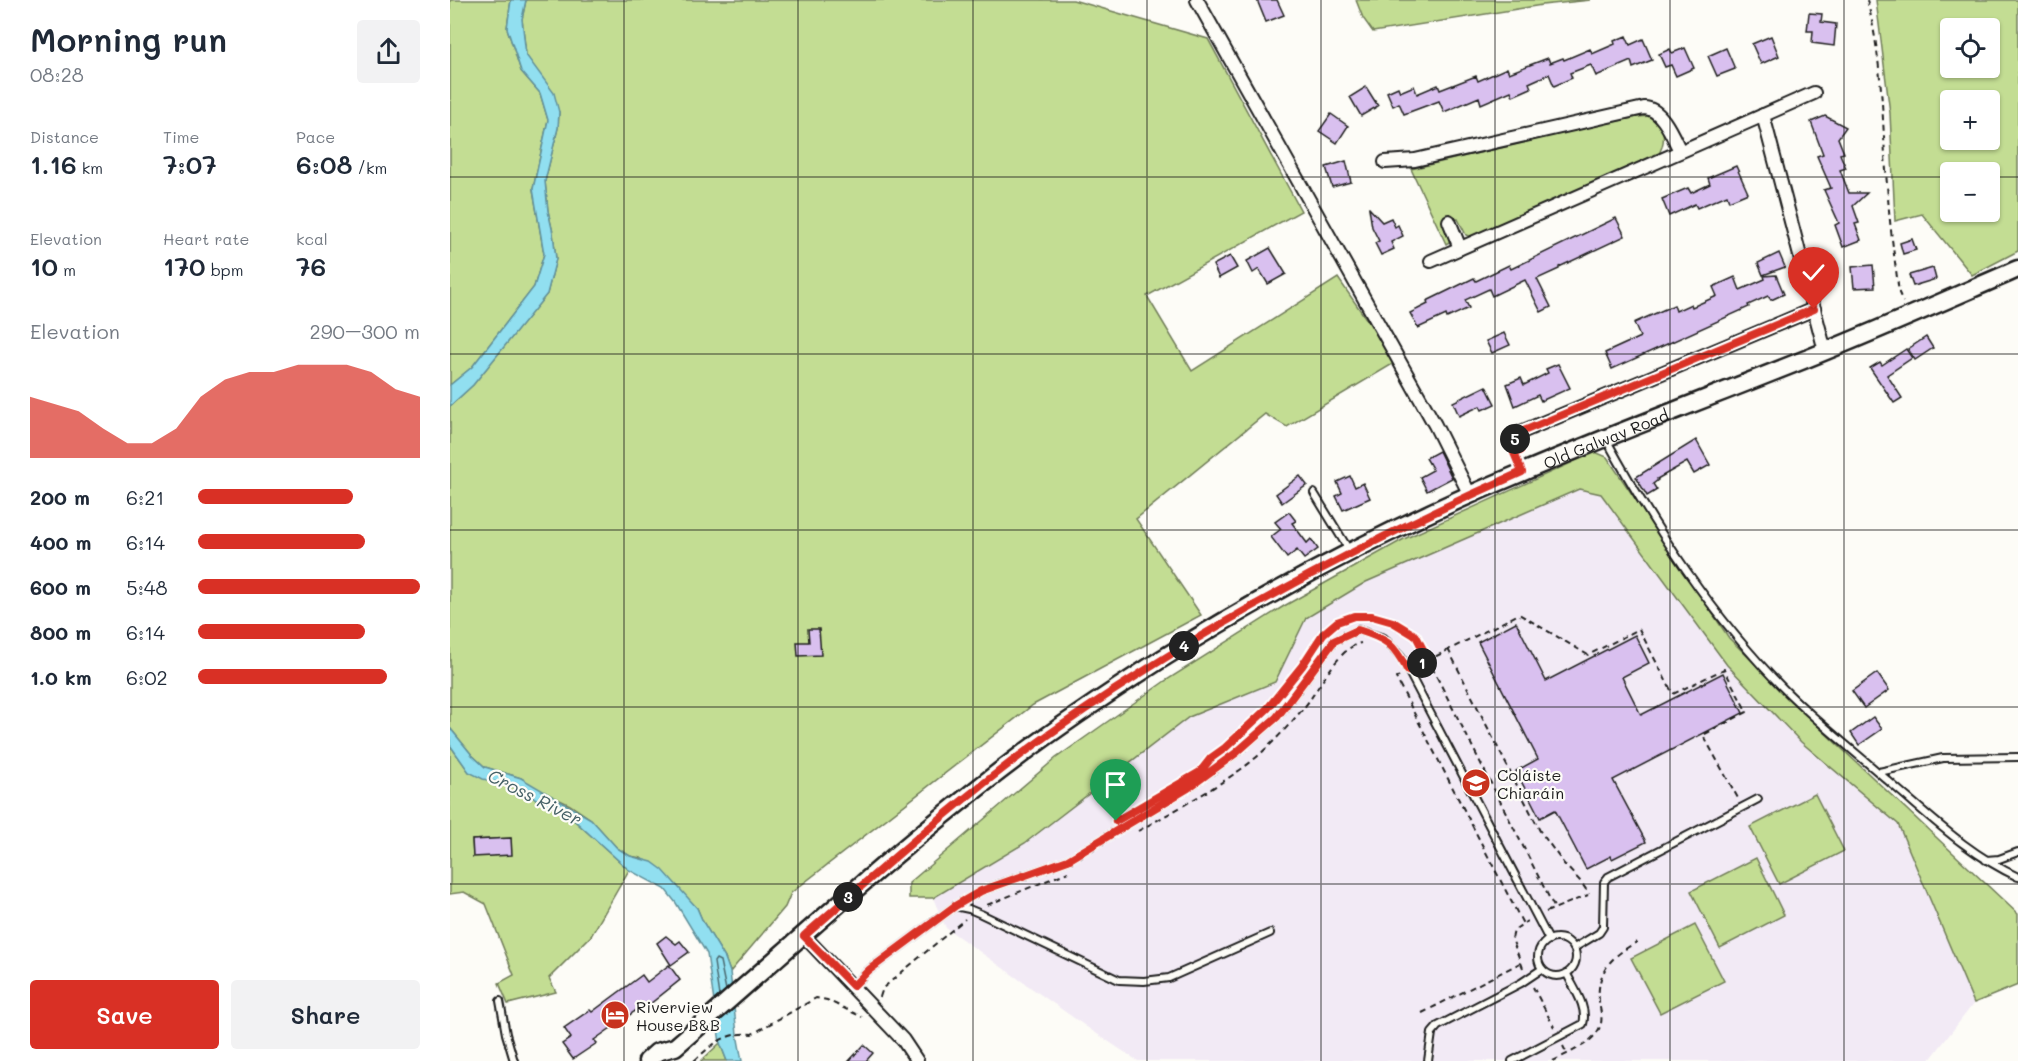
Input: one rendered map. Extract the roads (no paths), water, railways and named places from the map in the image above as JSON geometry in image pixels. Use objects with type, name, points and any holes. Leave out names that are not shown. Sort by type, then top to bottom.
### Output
[{"type":"main road","name":"Old Galway Road","points":[[672,1054],[743,989],[963,800],[1061,725],[1160,660],[1231,618],[1405,525],[1470,495],[1825,351],[2018,269]]},
{"type":"main road","points":[[646,1061],[657,1052],[672,1054]]},
{"type":"street","points":[[1197,0],[1429,415],[1470,495]]},
{"type":"street","points":[[1431,261],[1814,93]]},
{"type":"street","points":[[1385,162],[1415,160],[1644,108],[1650,108],[1658,114],[1680,152]]},
{"type":"street","points":[[1763,115],[1825,351]]},
{"type":"street","points":[[1449,221],[1460,248]]},
{"type":"street","points":[[1514,435],[1814,309]]},
{"type":"street","points":[[804,936],[903,1040],[917,1061]]},
{"type":"lane","points":[[1606,438],[1668,542],[1721,619],[1784,690],[1972,853],[2018,877]]},
{"type":"lane","points":[[1314,493],[1351,553]]},
{"type":"lane","points":[[853,986],[869,970],[955,906],[981,891],[1068,860],[1188,788],[1236,753],[1277,717],[1334,641],[1358,630],[1384,638],[1401,657],[1549,940]]},
{"type":"lane","points":[[1879,772],[1943,759],[2018,757]]},
{"type":"lane","points":[[1575,948],[1599,933],[1603,927],[1604,882],[1608,877],[1758,800]]},
{"type":"lane","points":[[1985,860],[2000,859],[2018,852]]},
{"type":"lane","points":[[955,906],[975,911],[1119,980],[1144,981],[1169,978],[1270,933]]},
{"type":"lane","points":[[1554,938],[1566,940],[1575,948],[1577,960],[1567,974],[1554,977],[1542,969],[1538,961],[1538,954],[1543,944],[1549,940],[1554,938]]},
{"type":"lane","points":[[1428,1061],[1432,1033],[1438,1026],[1529,979],[1542,969]]},
{"type":"lane","points":[[1512,1061],[1583,1024],[1585,1016],[1581,1002],[1567,974]]},
{"type":"lane","points":[[500,1001],[514,1061]]},
{"type":"water","points":[[511,0],[526,0],[522,19],[526,55],[554,93],[559,112],[558,128],[545,181],[556,259],[547,294],[473,385],[450,406],[450,385],[472,367],[534,287],[544,254],[533,189],[548,120],[540,93],[521,71],[507,28]]},
{"type":"water","name":"Cross River","points":[[450,728],[485,767],[521,778],[591,819],[617,848],[630,856],[652,862],[663,870],[697,908],[725,958],[730,972],[742,1061],[727,1061],[720,1043],[707,954],[665,889],[629,870],[566,813],[513,786],[483,779],[469,772],[450,745]]},
{"type":"place","name":"Coláiste Chiaráin","points":[[1476,783]]},
{"type":"place","name":"Riverview House B&B","points":[[615,1015]]}]
